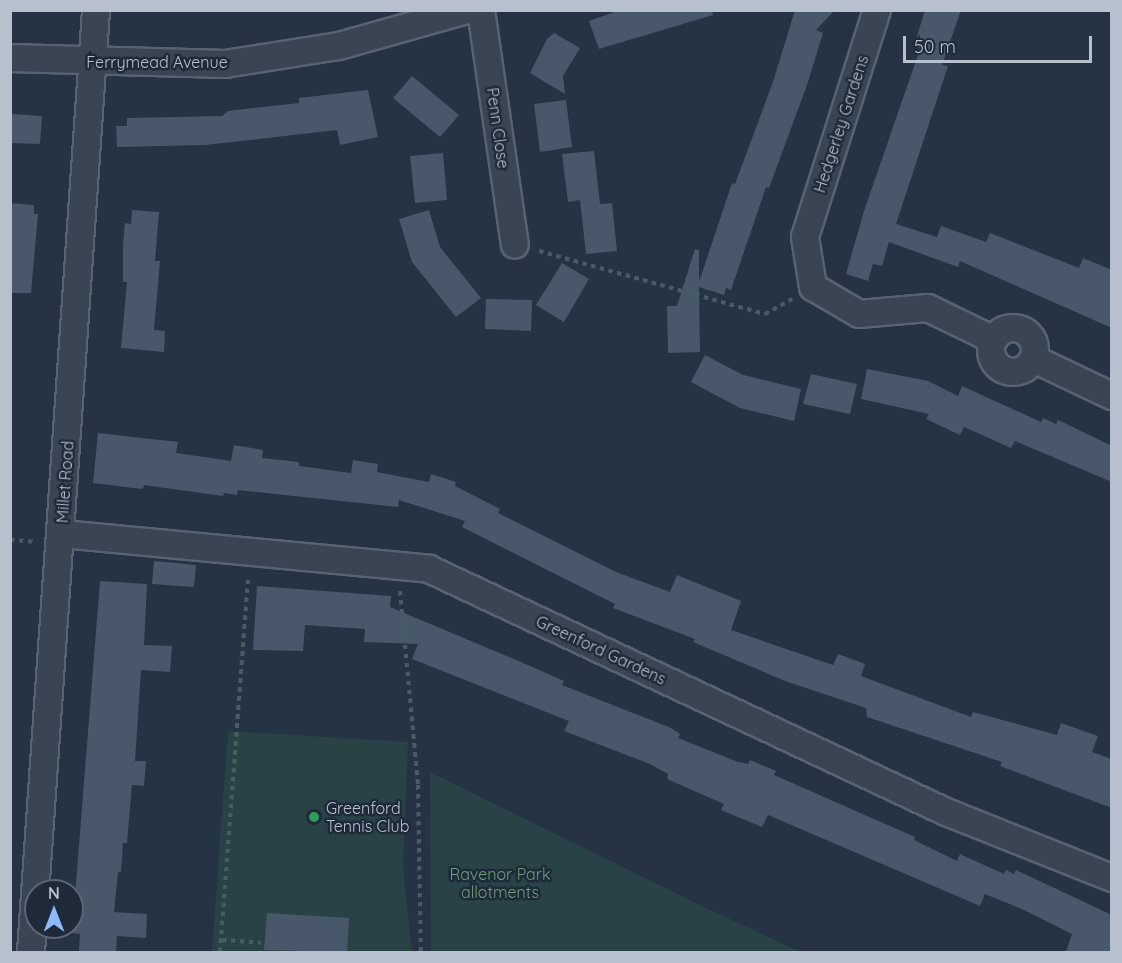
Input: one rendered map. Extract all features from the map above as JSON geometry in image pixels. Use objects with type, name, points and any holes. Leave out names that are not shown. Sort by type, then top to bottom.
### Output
[{"type":"street","name":"Millet Road","points":[[31,952],[62,534],[96,10]]},
{"type":"street","name":"Ferrymead Avenue","points":[[10,58],[225,64],[339,46],[467,10]]},
{"type":"street","name":"Penn Close","points":[[481,10],[515,245]]},
{"type":"street","name":"Hedgerley Gardens","points":[[813,287],[805,237],[877,10]]},
{"type":"street","points":[[813,287],[859,314],[928,308],[994,340],[1004,330],[1019,328],[1035,344],[1034,359],[1112,396]]},
{"type":"street","name":"Greenford Gardens","points":[[62,534],[429,569],[946,812],[1112,878]]},
{"type":"path","points":[[515,245],[765,314],[813,287]]},
{"type":"path","points":[[220,952],[250,552]]},
{"type":"path","points":[[397,566],[418,784],[421,952]]},
{"type":"path","points":[[222,940],[261,943]]},
{"type":"green space","name":"Greenford Tennis Club","points":[[228,731],[408,742],[403,868],[412,952],[212,951]]},
{"type":"green space","name":"Ravenor Park allotments","points":[[430,772],[702,906],[800,952],[431,952]]},
{"type":"building","points":[[620,10],[712,10],[713,15],[599,49],[589,21]]},
{"type":"building","points":[[795,10],[835,10],[816,30],[823,33],[807,85],[769,188],[766,187],[731,290],[726,288],[724,295],[699,287],[700,352],[668,353],[667,306],[677,306],[695,249],[699,250],[699,282],[732,183],[735,184],[773,82]]},
{"type":"building","points":[[925,10],[961,10],[942,65],[948,66],[896,224],[937,237],[941,226],[986,242],[990,233],[1079,268],[1083,258],[1112,270],[1112,328],[960,261],[958,267],[889,242],[882,266],[873,264],[868,281],[846,274],[864,211],[920,49],[914,46]]},
{"type":"building","points":[[554,33],[580,48],[563,76],[565,94],[530,73],[547,39]]},
{"type":"building","points":[[412,76],[459,115],[440,137],[393,98]]},
{"type":"building","points":[[368,90],[378,137],[340,145],[337,130],[205,145],[117,147],[116,126],[127,126],[127,118],[222,116],[228,111],[299,103],[299,98]]},
{"type":"building","points":[[566,100],[572,147],[540,152],[534,104]]},
{"type":"building","points":[[12,114],[42,116],[40,144],[10,143]]},
{"type":"building","points":[[594,151],[600,204],[612,203],[617,251],[586,254],[580,200],[568,202],[562,154]]},
{"type":"building","points":[[443,153],[447,200],[415,203],[410,156]]},
{"type":"building","points":[[10,203],[34,205],[34,214],[38,214],[31,293],[10,293]]},
{"type":"building","points":[[132,210],[159,212],[155,261],[160,261],[154,330],[165,331],[164,352],[121,348],[127,282],[123,282],[123,243],[125,223],[131,224]]},
{"type":"building","points":[[429,210],[440,247],[481,298],[456,317],[412,262],[399,219]]},
{"type":"building","points":[[562,263],[589,279],[564,322],[536,305]]},
{"type":"building","points":[[486,299],[532,300],[531,331],[485,329]]},
{"type":"building","points":[[705,355],[743,375],[801,389],[794,421],[740,408],[691,382]]},
{"type":"building","points":[[867,369],[928,381],[958,396],[962,386],[1041,422],[1043,418],[1056,424],[1058,420],[1112,446],[1112,482],[1015,441],[1011,448],[964,427],[960,435],[926,419],[929,414],[861,399]]},
{"type":"building","points":[[811,374],[857,384],[850,414],[803,404]]},
{"type":"building","points":[[98,433],[178,442],[176,453],[231,461],[234,445],[263,450],[262,458],[299,462],[299,466],[351,473],[353,460],[378,464],[377,472],[429,482],[431,474],[456,482],[455,486],[500,509],[498,513],[616,572],[670,592],[677,575],[741,601],[731,630],[833,665],[838,654],[865,664],[861,676],[971,717],[973,712],[1057,735],[1061,723],[1098,736],[1092,752],[1112,759],[1112,808],[1000,766],[1002,762],[867,717],[866,708],[785,681],[693,642],[695,639],[613,608],[615,604],[462,527],[465,521],[399,500],[398,507],[238,490],[237,495],[224,493],[223,496],[144,485],[143,489],[93,483]]},
{"type":"building","points":[[154,561],[196,565],[194,587],[152,584]]},
{"type":"building","points":[[100,581],[147,584],[144,645],[172,646],[170,672],[141,670],[135,761],[146,761],[144,786],[132,785],[127,843],[123,843],[114,912],[147,914],[146,938],[117,936],[116,952],[79,952],[80,939],[84,939],[84,879],[76,879]]},
{"type":"building","points":[[257,586],[391,596],[390,607],[564,681],[562,685],[671,728],[680,734],[678,738],[738,762],[748,764],[750,760],[776,771],[774,775],[915,837],[914,840],[957,861],[960,854],[1004,874],[1006,870],[1014,874],[1016,870],[1112,915],[1112,952],[1066,952],[1072,934],[1024,910],[985,894],[980,906],[768,815],[762,827],[721,810],[724,804],[667,779],[668,774],[650,764],[564,731],[569,721],[412,659],[418,644],[364,642],[365,629],[305,625],[303,651],[253,650]]},
{"type":"building","points":[[267,913],[349,918],[347,952],[264,950]]},
{"type":"place","name":"Greenford Tennis Club","points":[[314,817]]}]
